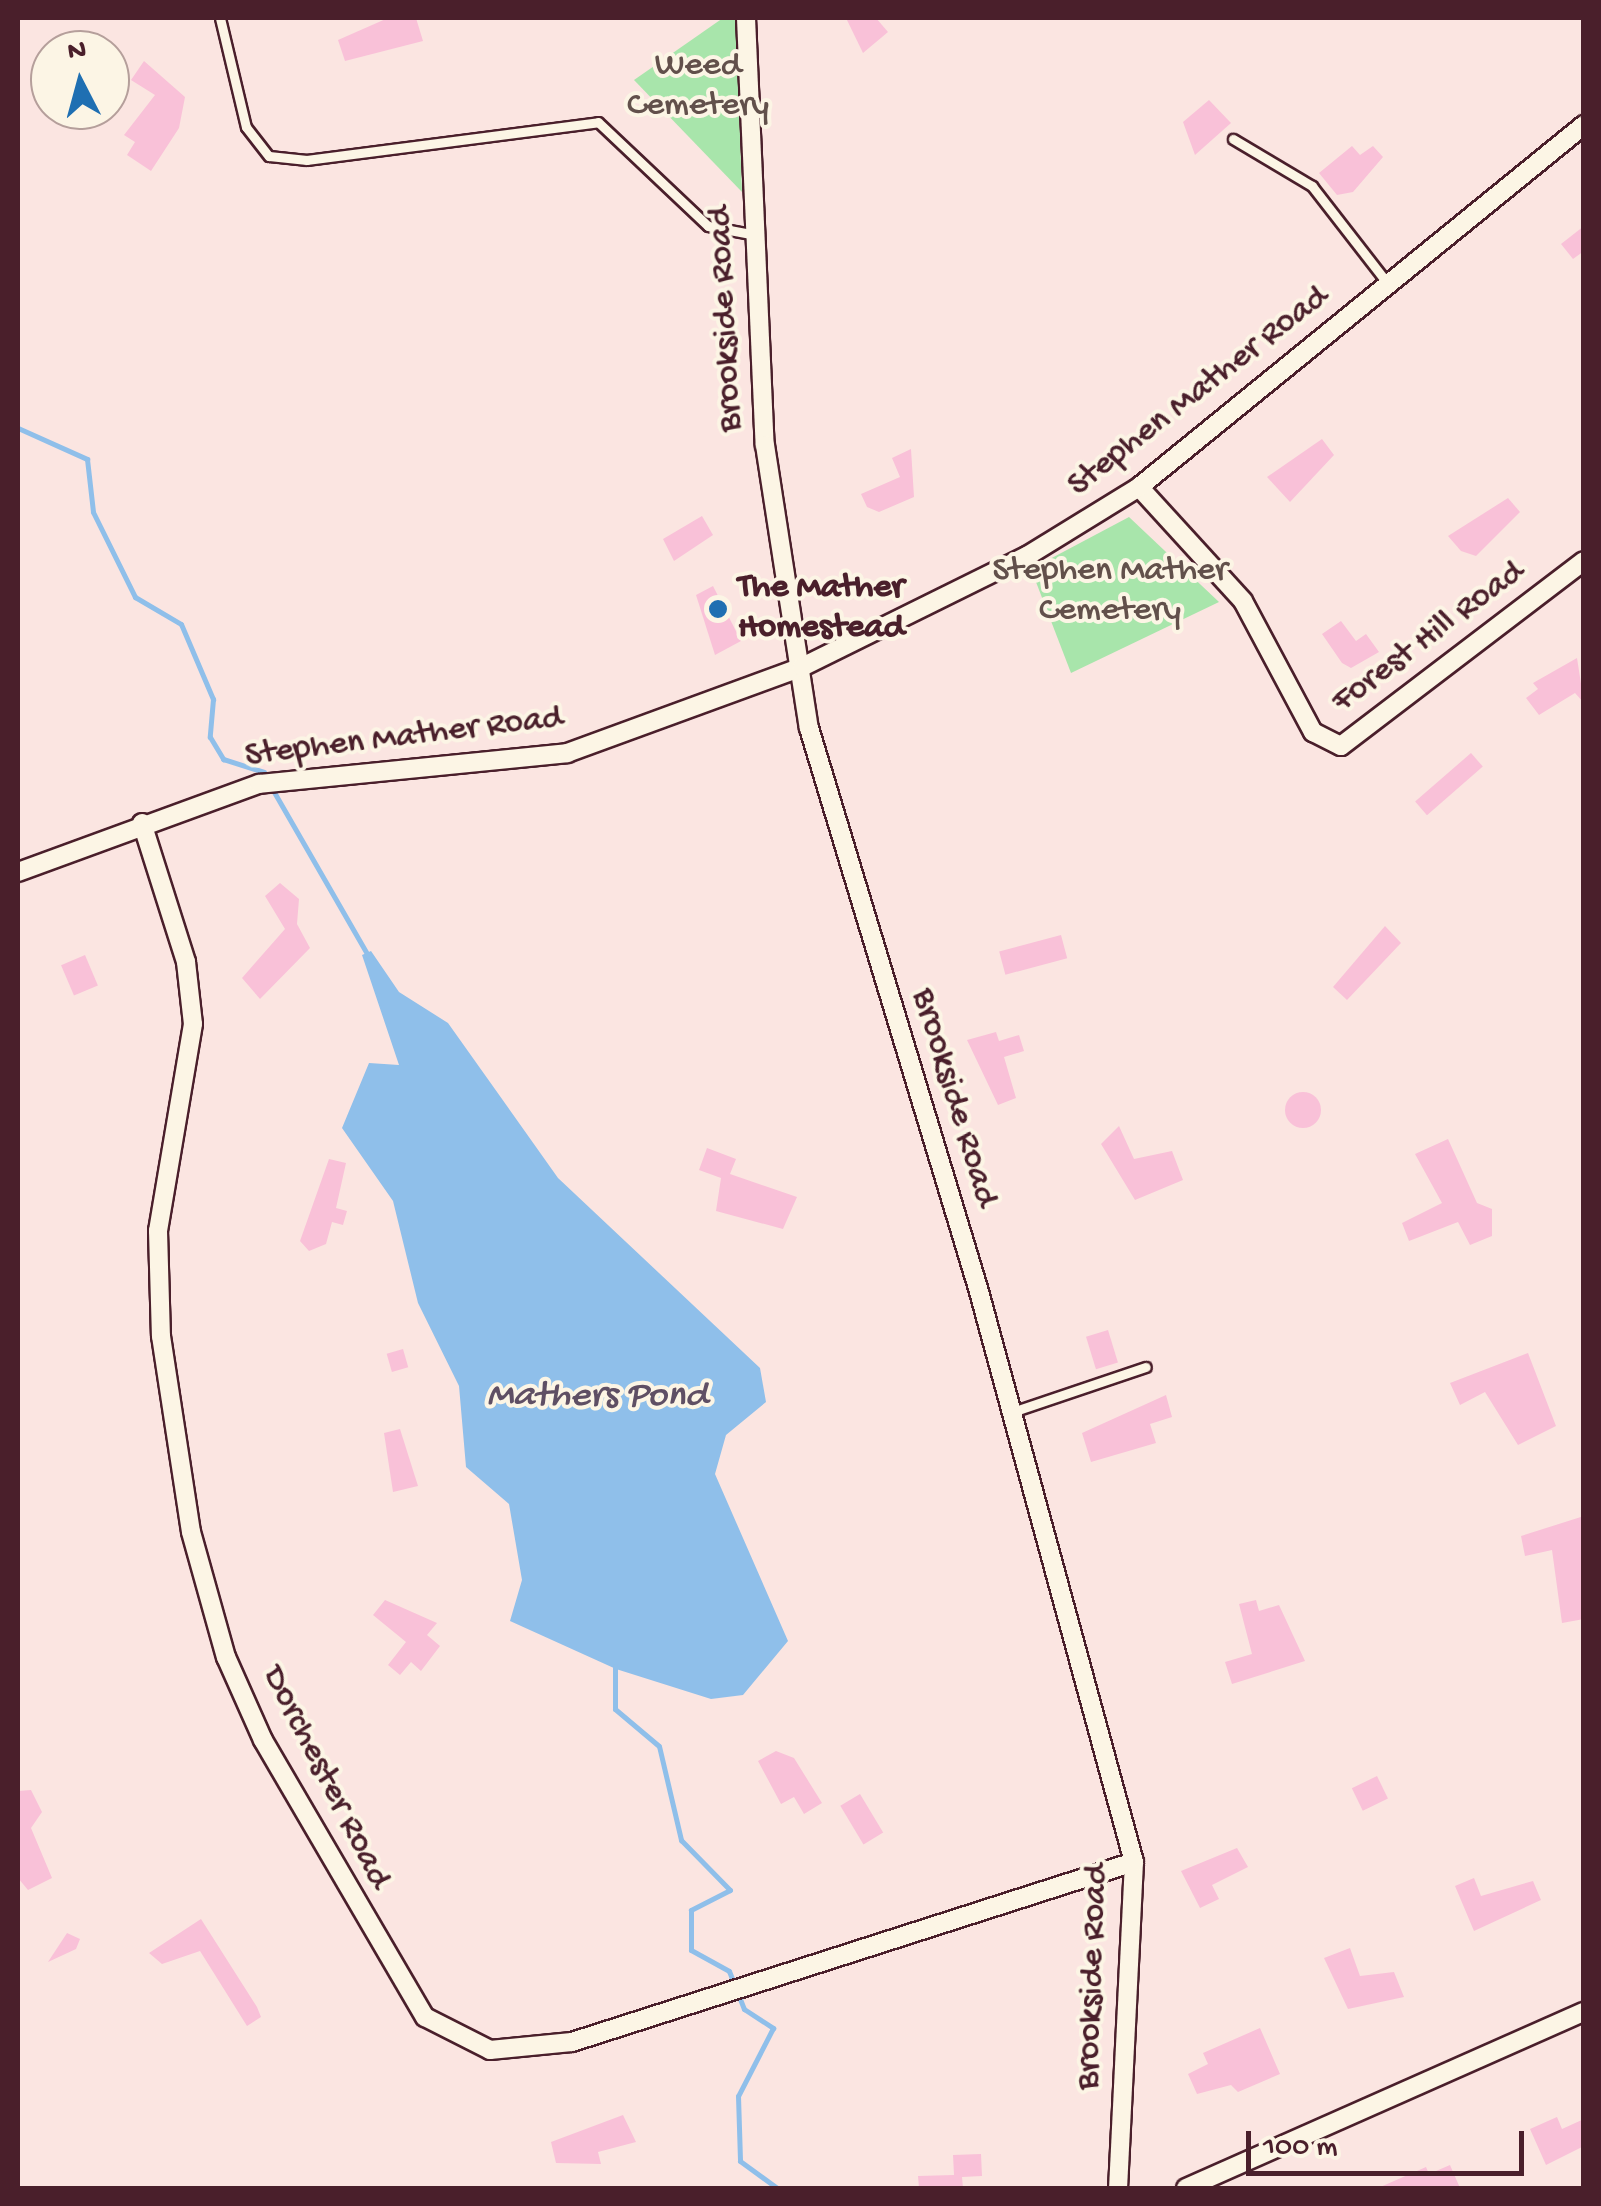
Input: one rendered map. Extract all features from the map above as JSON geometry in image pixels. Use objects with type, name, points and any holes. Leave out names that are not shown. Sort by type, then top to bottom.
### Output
[{"type":"street","name":"Brookside Road","points":[[746,18],[765,445],[833,824],[1012,1412],[1134,1862],[1118,2188]]},
{"type":"street","name":"Stephen Mather Road","points":[[18,872],[142,823],[284,778],[567,753],[802,667],[1027,556],[1139,487],[1584,125]]},
{"type":"street","name":"Forest Hill Road","points":[[1139,487],[1243,602],[1314,732],[1341,746],[1584,560]]},
{"type":"street","name":"Dorchester Road","points":[[142,823],[186,962],[193,1024],[158,1231],[161,1336],[196,1549],[263,1740],[389,1968],[426,2017],[458,2038],[490,2050],[545,2047],[724,1994],[1134,1862]]},
{"type":"street","points":[[1186,2188],[1584,2012]]},
{"type":"lane","points":[[220,18],[246,127],[269,156],[308,160],[598,122],[708,226],[756,236]]},
{"type":"lane","points":[[1233,138],[1312,186],[1388,284]]},
{"type":"lane","points":[[1012,1412],[1146,1367]]},
{"type":"green space","name":"Weed Cemetery","points":[[723,18],[736,18],[742,192],[634,80]]},
{"type":"green space","name":"Stephen Mather Cemetery","points":[[1129,517],[1219,602],[1071,673],[1031,569]]},
{"type":"water","name":"Mathers Pond","points":[[371,951],[399,992],[448,1023],[558,1178],[760,1368],[766,1402],[726,1435],[715,1474],[788,1641],[743,1695],[711,1699],[616,1669],[510,1621],[522,1580],[509,1504],[466,1467],[459,1386],[418,1303],[393,1201],[342,1128],[369,1063],[399,1065],[362,955]]},
{"type":"building","points":[[388,18],[416,18],[423,41],[345,61],[338,40]]},
{"type":"building","points":[[846,18],[876,18],[888,32],[863,53]]},
{"type":"building","points":[[144,61],[185,97],[179,128],[151,171],[127,155],[135,142],[124,135],[155,95],[131,80]]},
{"type":"building","points":[[1209,100],[1231,123],[1195,155],[1183,122]]},
{"type":"building","points":[[1352,146],[1360,155],[1373,146],[1383,157],[1353,192],[1337,195],[1319,173]]},
{"type":"building","points":[[1584,226],[1584,251],[1573,259],[1561,244]]},
{"type":"building","points":[[1322,439],[1334,455],[1290,502],[1267,477]]},
{"type":"building","points":[[911,449],[914,497],[879,512],[867,507],[861,494],[900,477],[892,458]]},
{"type":"building","points":[[1508,498],[1520,512],[1476,556],[1461,551],[1448,536]]},
{"type":"building","points":[[702,516],[713,535],[674,561],[663,539]]},
{"type":"building","points":[[713,586],[741,641],[715,655],[696,595]]},
{"type":"building","points":[[1341,621],[1356,641],[1366,634],[1379,652],[1351,668],[1342,663],[1322,634]]},
{"type":"building","points":[[1577,658],[1584,703],[1575,693],[1539,715],[1526,698],[1538,689],[1533,683]]},
{"type":"building","points":[[1471,753],[1483,767],[1427,815],[1415,802]]},
{"type":"building","points":[[280,883],[299,899],[297,924],[310,948],[260,999],[242,978],[285,929],[265,896]]},
{"type":"building","points":[[1385,926],[1401,943],[1347,1000],[1333,987]]},
{"type":"building","points":[[1061,935],[1067,958],[1005,975],[999,952]]},
{"type":"building","points":[[85,955],[98,985],[74,996],[61,965]]},
{"type":"building","points":[[996,1032],[999,1041],[1019,1035],[1024,1051],[1004,1057],[1016,1098],[998,1105],[967,1040]]},
{"type":"building","points":[[1303,1092],[1315,1098],[1321,1110],[1315,1122],[1303,1128],[1291,1122],[1285,1110],[1291,1098]]},
{"type":"building","points":[[1119,1126],[1134,1159],[1172,1151],[1183,1180],[1135,1200],[1101,1144]]},
{"type":"building","points":[[1448,1139],[1477,1203],[1492,1209],[1492,1236],[1470,1245],[1458,1222],[1409,1241],[1402,1223],[1442,1203],[1415,1154]]},
{"type":"building","points":[[707,1148],[736,1159],[730,1174],[797,1197],[783,1229],[716,1211],[721,1178],[699,1170]]},
{"type":"building","points":[[329,1159],[346,1163],[336,1208],[347,1211],[343,1225],[332,1222],[326,1244],[309,1251],[300,1241]]},
{"type":"building","points":[[1108,1330],[1118,1363],[1096,1369],[1086,1337]]},
{"type":"building","points":[[403,1349],[408,1367],[392,1372],[387,1354]]},
{"type":"building","points":[[1528,1353],[1556,1426],[1518,1445],[1485,1392],[1460,1405],[1450,1383]]},
{"type":"building","points":[[1166,1395],[1172,1417],[1150,1424],[1156,1443],[1091,1462],[1082,1433]]},
{"type":"building","points":[[400,1429],[418,1486],[393,1492],[384,1433]]},
{"type":"building","points":[[1584,1516],[1584,1619],[1562,1623],[1552,1550],[1525,1556],[1521,1536]]},
{"type":"building","points":[[385,1600],[437,1623],[427,1635],[440,1646],[421,1671],[411,1662],[400,1675],[388,1665],[406,1642],[373,1615]]},
{"type":"building","points":[[1256,1600],[1259,1611],[1279,1605],[1305,1661],[1232,1684],[1225,1662],[1252,1654],[1239,1604]]},
{"type":"building","points":[[776,1751],[794,1758],[822,1803],[804,1814],[794,1797],[781,1804],[758,1761]]},
{"type":"building","points":[[1377,1776],[1388,1798],[1363,1811],[1352,1788]]},
{"type":"building","points":[[31,1790],[42,1812],[31,1828],[52,1878],[28,1890],[18,1878],[18,1791]]},
{"type":"building","points":[[860,1794],[883,1833],[863,1844],[840,1806]]},
{"type":"building","points":[[1237,1848],[1248,1867],[1212,1885],[1219,1899],[1200,1908],[1181,1871]]},
{"type":"building","points":[[1474,1878],[1481,1896],[1533,1881],[1541,1900],[1474,1931],[1455,1886]]},
{"type":"building","points":[[201,1919],[257,2007],[261,2017],[247,2026],[200,1951],[162,1964],[149,1953]]},
{"type":"building","points":[[67,1933],[80,1939],[76,1949],[48,1962]]},
{"type":"building","points":[[1350,1948],[1360,1976],[1394,1972],[1404,1997],[1348,2009],[1324,1958]]},
{"type":"building","points":[[1260,2028],[1280,2074],[1238,2092],[1231,2085],[1197,2094],[1188,2074],[1208,2064],[1203,2053]]},
{"type":"building","points":[[623,2115],[636,2142],[598,2152],[601,2164],[556,2163],[551,2142]]},
{"type":"building","points":[[1557,2117],[1562,2129],[1584,2119],[1584,2146],[1546,2165],[1530,2129]]},
{"type":"building","points":[[981,2154],[982,2176],[962,2177],[963,2188],[919,2188],[918,2176],[954,2175],[953,2155]]},
{"type":"building","points":[[1450,2165],[1460,2188],[1378,2188],[1426,2167],[1429,2174]]},
{"type":"waterway","points":[[18,428],[87,459],[93,512],[135,597],[181,624],[213,699],[210,737],[223,759],[264,772]]},
{"type":"waterway","points":[[274,792],[370,959]]},
{"type":"waterway","points":[[615,1666],[615,1709],[659,1746],[681,1840],[730,1890],[691,1910],[691,1950],[729,1971],[744,2009],[773,2028],[738,2096],[740,2161],[777,2188]]},
{"type":"place","name":"The Mather Homestead","points":[[718,609]]}]
